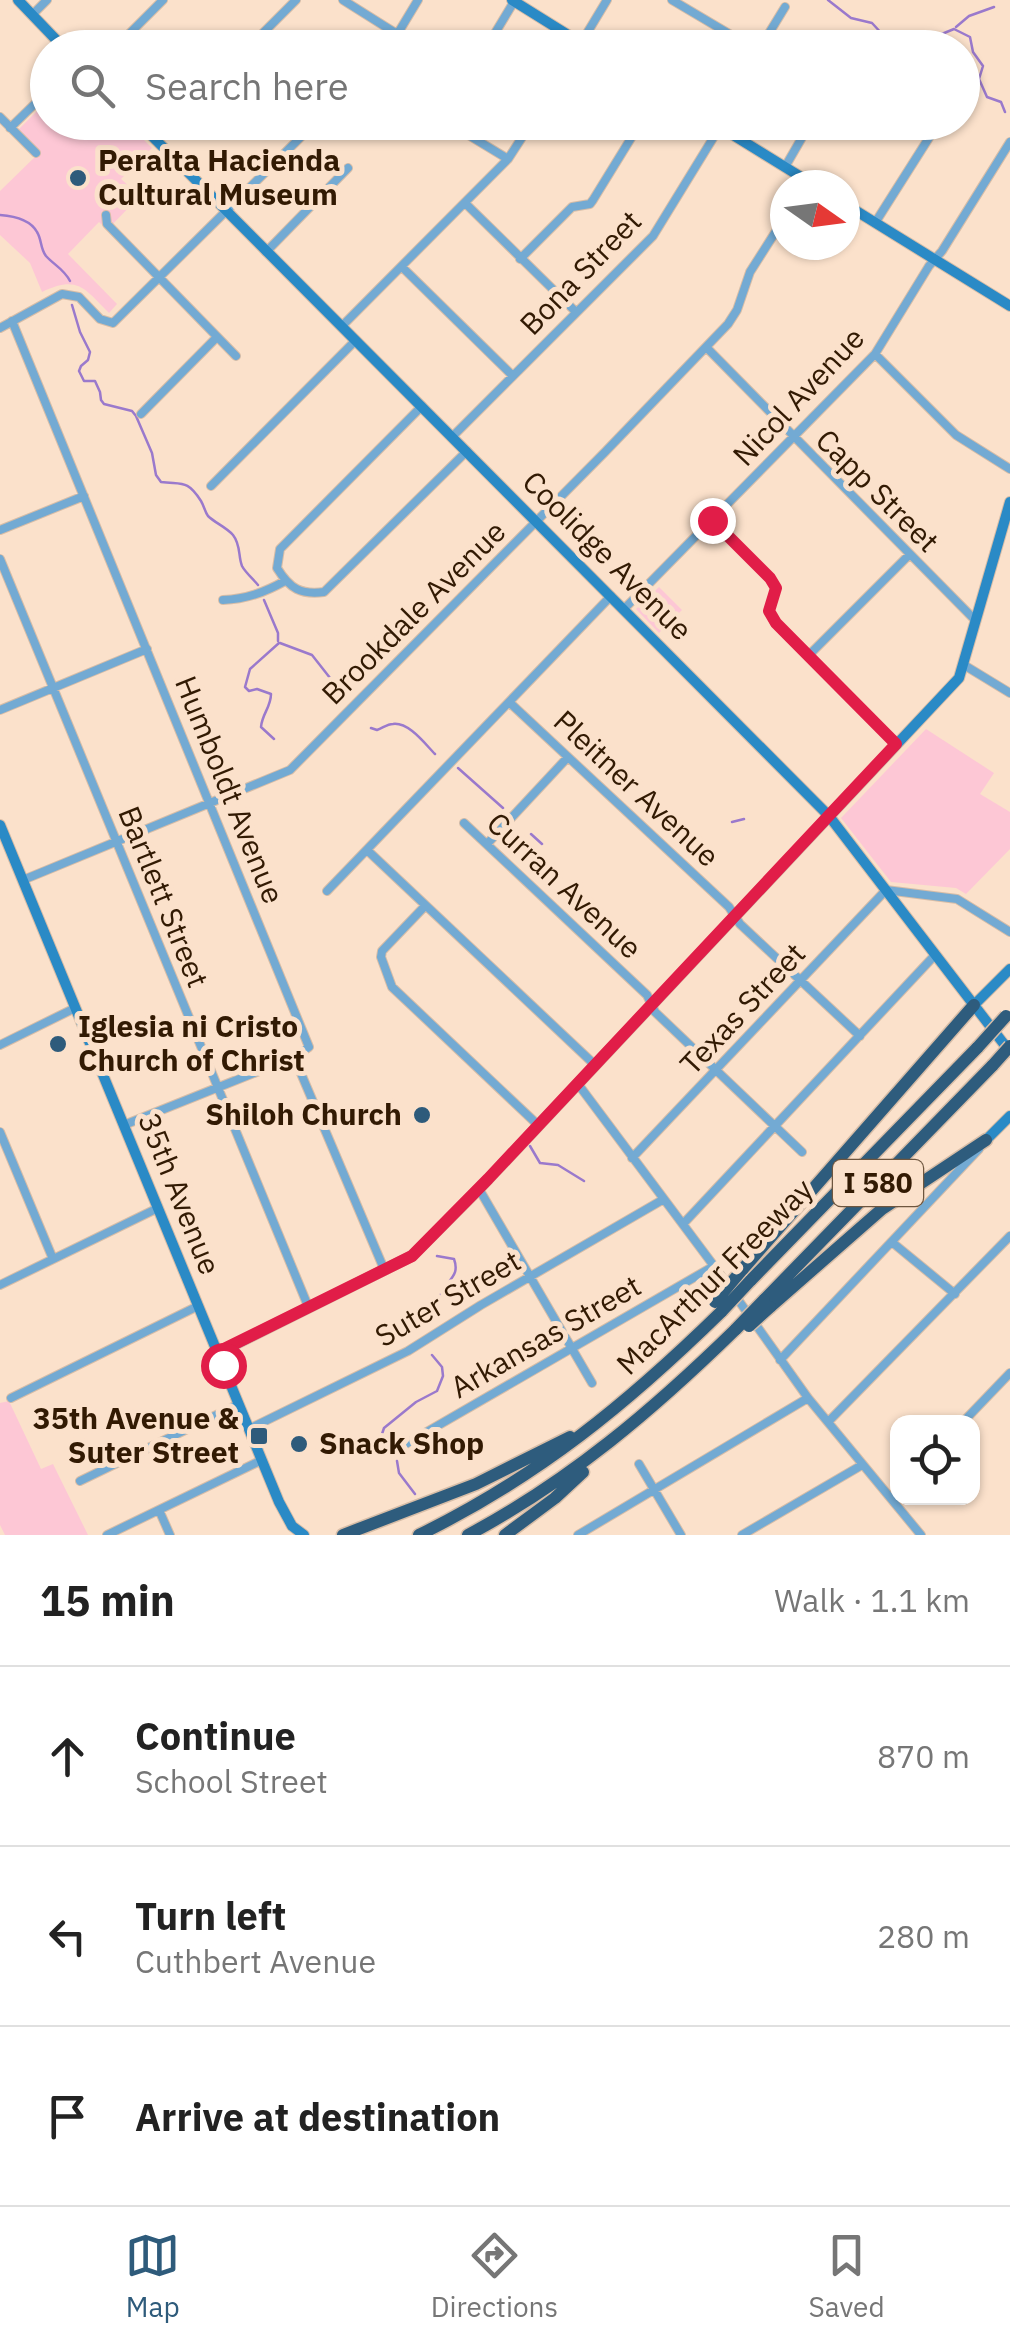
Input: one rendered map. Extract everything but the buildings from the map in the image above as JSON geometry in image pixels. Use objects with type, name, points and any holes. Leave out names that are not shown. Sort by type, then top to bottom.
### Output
[{"type":"highway","points":[[746,1276],[974,1005]]},
{"type":"highway","name":"MacArthur Freeway","points":[[419,1535],[510,1486],[604,1420],[655,1375],[746,1276],[978,1048],[1008,1013]]},
{"type":"highway","name":"MacArthur Freeway","points":[[468,1535],[555,1484],[617,1438],[738,1332],[1010,1049]]},
{"type":"highway","points":[[767,1303],[892,1202],[986,1140]]},
{"type":"highway","points":[[343,1535],[476,1484],[604,1420]]},
{"type":"highway","points":[[505,1535],[555,1498],[617,1438]]},
{"type":"street","points":[[18,0],[47,30]]},
{"type":"street","points":[[32,14],[47,0]]},
{"type":"street","points":[[133,30],[163,0]]},
{"type":"street","points":[[266,30],[296,0]]},
{"type":"street","points":[[343,0],[391,30]]},
{"type":"street","points":[[399,30],[418,0]]},
{"type":"street","points":[[496,30],[514,0],[559,30]]},
{"type":"street","points":[[591,30],[607,0]]},
{"type":"street","points":[[672,0],[725,30]]},
{"type":"street","points":[[769,30],[786,6]]},
{"type":"street","points":[[10,128],[30,109]]},
{"type":"street","points":[[0,117],[36,152]]},
{"type":"street","name":"Coolidge Avenue","points":[[155,140],[829,816],[1010,1049]]},
{"type":"street","points":[[0,328],[62,294],[80,296],[100,320],[113,322],[298,140]]},
{"type":"street","points":[[476,140],[508,160]]},
{"type":"street","points":[[342,326],[508,160],[521,140]]},
{"type":"street","points":[[520,259],[572,207],[590,204],[630,140]]},
{"type":"street","name":"Bona Street","points":[[453,436],[654,236],[711,140]]},
{"type":"street","points":[[741,140],[788,170]]},
{"type":"street","points":[[785,168],[801,140]]},
{"type":"street","points":[[875,223],[928,140]]},
{"type":"street","name":"Nicol Avenue","points":[[624,609],[876,354],[1010,142]]},
{"type":"street","points":[[266,252],[348,168]]},
{"type":"street","points":[[465,204],[576,312]]},
{"type":"street","points":[[860,214],[1010,306]]},
{"type":"street","points":[[106,215],[107,224],[236,356]]},
{"type":"street","name":"Brookdale Avenue","points":[[22,880],[290,770],[728,324],[750,272],[770,241]]},
{"type":"street","points":[[402,267],[514,376]]},
{"type":"street","name":"Humboldt Avenue","points":[[12,321],[309,1047],[294,1057],[384,1269]]},
{"type":"street","points":[[141,414],[217,337]]},
{"type":"street","points":[[211,486],[356,340]]},
{"type":"street","name":"Capp Street","points":[[706,347],[976,622]]},
{"type":"street","points":[[876,354],[956,435],[1010,469]]},
{"type":"street","points":[[422,406],[280,549],[277,568],[285,581],[307,594],[324,592],[467,451]]},
{"type":"street","points":[[0,530],[84,496]]},
{"type":"street","points":[[218,1352],[412,1256],[959,678],[1010,502]]},
{"type":"street","points":[[712,520],[770,578],[776,588],[769,611],[776,623],[896,744]]},
{"type":"street","points":[[808,656],[909,556]]},
{"type":"street","name":"Bartlett Street","points":[[0,559],[308,1306]]},
{"type":"street","points":[[224,600],[260,594],[285,581]]},
{"type":"street","points":[[326,891],[611,596]]},
{"type":"street","points":[[0,710],[147,649]]},
{"type":"street","points":[[964,666],[1010,694]]},
{"type":"street","name":"Pleitner Avenue","points":[[509,702],[730,907],[740,924],[860,1036]]},
{"type":"street","points":[[487,844],[568,757]]},
{"type":"street","name":"Curran Avenue","points":[[464,823],[646,995],[656,1012],[802,1152]]},
{"type":"street","name":"35th Avenue","points":[[0,825],[262,1460],[292,1530],[304,1535]]},
{"type":"street","points":[[367,850],[596,1065]]},
{"type":"street","points":[[886,890],[957,900],[1010,932]]},
{"type":"street","name":"Texas Street","points":[[632,1158],[886,890]]},
{"type":"street","points":[[426,906],[382,951],[392,987],[538,1125]]},
{"type":"street","points":[[683,1224],[935,956]]},
{"type":"street","points":[[974,1005],[1010,969]]},
{"type":"street","points":[[0,1045],[75,1008]]},
{"type":"street","points":[[124,1125],[294,1057]]},
{"type":"street","points":[[578,1084],[808,1398],[862,1465],[890,1490]]},
{"type":"street","points":[[780,1360],[1010,1116]]},
{"type":"street","points":[[0,1132],[52,1259]]},
{"type":"street","points":[[479,1189],[592,1382]]},
{"type":"street","name":"Suter Street","points":[[249,1429],[408,1350],[664,1199]]},
{"type":"street","points":[[0,1285],[158,1208]]},
{"type":"street","points":[[829,1421],[1010,1236]]},
{"type":"street","points":[[893,1243],[955,1294]]},
{"type":"street","name":"Arkansas Street","points":[[400,1448],[714,1266]]},
{"type":"street","points":[[10,1398],[198,1306]]},
{"type":"street","points":[[970,1415],[1010,1373]]},
{"type":"street","points":[[578,1535],[808,1398]]},
{"type":"street","points":[[80,1481],[239,1404]]},
{"type":"street","points":[[107,1535],[262,1460]]},
{"type":"street","points":[[640,1464],[681,1535]]},
{"type":"street","points":[[742,1535],[862,1465]]},
{"type":"street","points":[[901,1505],[918,1531],[903,1535]]},
{"type":"street","points":[[159,1510],[170,1535]]},
{"type":"shaded area","points":[[30,118],[30,140],[144,140],[152,148],[121,179],[140,196],[107,230],[99,222],[68,254],[117,304],[109,313],[80,287],[64,285],[42,292],[30,263],[0,235],[0,191],[40,152],[18,130]]},
{"type":"shaded area","points":[[659,587],[682,610],[659,633],[636,609]]},
{"type":"shaded area","points":[[926,729],[994,773],[980,794],[1010,812],[1010,849],[966,894],[956,888],[891,882],[841,818]]},
{"type":"shaded area","points":[[9,1401],[41,1469],[53,1464],[88,1535],[5,1535],[0,1525],[0,1403]]},
{"type":"waterway","points":[[828,0],[851,18],[872,23],[878,30]]},
{"type":"waterway","points":[[956,27],[969,16],[994,7]]},
{"type":"waterway","points":[[952,30],[956,30]]},
{"type":"waterway","points":[[980,62],[980,76]]},
{"type":"waterway","points":[[980,81],[987,97],[1001,102],[1005,112]]},
{"type":"waterway","points":[[0,215],[30,224],[39,235],[46,256],[70,281]]},
{"type":"waterway","points":[[72,305],[90,352],[79,371],[84,381],[95,381],[104,404],[132,411],[161,482],[184,484],[192,489],[208,516],[233,535],[242,566],[258,585]]},
{"type":"waterway","points":[[264,600],[278,641]]},
{"type":"waterway","points":[[274,739],[261,727],[271,694],[245,687],[250,669],[279,643]]},
{"type":"waterway","points":[[280,643],[312,655],[345,697]]},
{"type":"waterway","points":[[371,728],[405,726],[435,754]]},
{"type":"waterway","points":[[458,768],[503,808]]},
{"type":"waterway","points":[[732,822],[744,819]]},
{"type":"waterway","points":[[531,834],[542,844]]},
{"type":"waterway","points":[[530,1146],[540,1163],[558,1165],[584,1181]]},
{"type":"waterway","points":[[436,1310],[456,1268],[454,1259],[437,1256]]},
{"type":"waterway","points":[[386,1445],[384,1428],[416,1402],[437,1391],[442,1367],[432,1355]]},
{"type":"waterway","points":[[397,1461],[399,1473],[415,1494]]},
{"type":"place","name":"Peralta Hacienda Cultural Museum","points":[[78,178]]},
{"type":"place","name":"Iglesia ni Cristo Church of Christ","points":[[58,1044]]},
{"type":"place","name":"Shiloh Church","points":[[422,1115]]},
{"type":"place","name":"35th Avenue & Suter Street","points":[[259,1436]]},
{"type":"place","name":"Snack Shop","points":[[299,1444]]},
{"type":"route","points":[[223,1365],[218,1352],[412,1256],[896,744],[776,623],[769,611],[776,588],[770,578],[712,520]]}]
